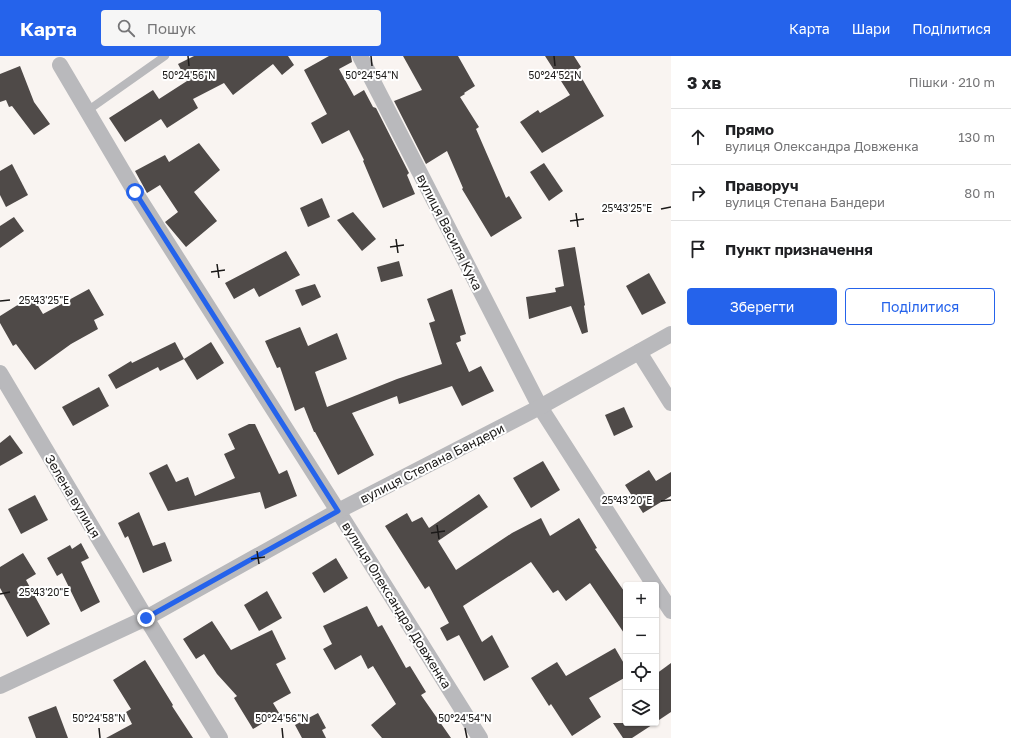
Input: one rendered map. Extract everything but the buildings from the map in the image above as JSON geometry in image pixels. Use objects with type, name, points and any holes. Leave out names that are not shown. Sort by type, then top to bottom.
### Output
[{"type":"street","name":"вулиця Василя Кука","points":[[360,56],[540,407],[652,582]]},
{"type":"street","name":"вулиця Олександра Довженка","points":[[60,65],[135,192],[338,511],[480,738]]},
{"type":"street","name":"вулиця Степана Бандери","points":[[0,686],[146,618],[338,511],[540,407],[671,334]]},
{"type":"street","points":[[639,352],[671,403]]},
{"type":"street","name":"Зелена вулиця","points":[[0,374],[146,618],[220,738]]},
{"type":"street","points":[[659,593],[671,611]]},
{"type":"lane","points":[[87,111],[165,56]]},
{"type":"route","points":[[135,192],[338,511],[146,618]]}]
